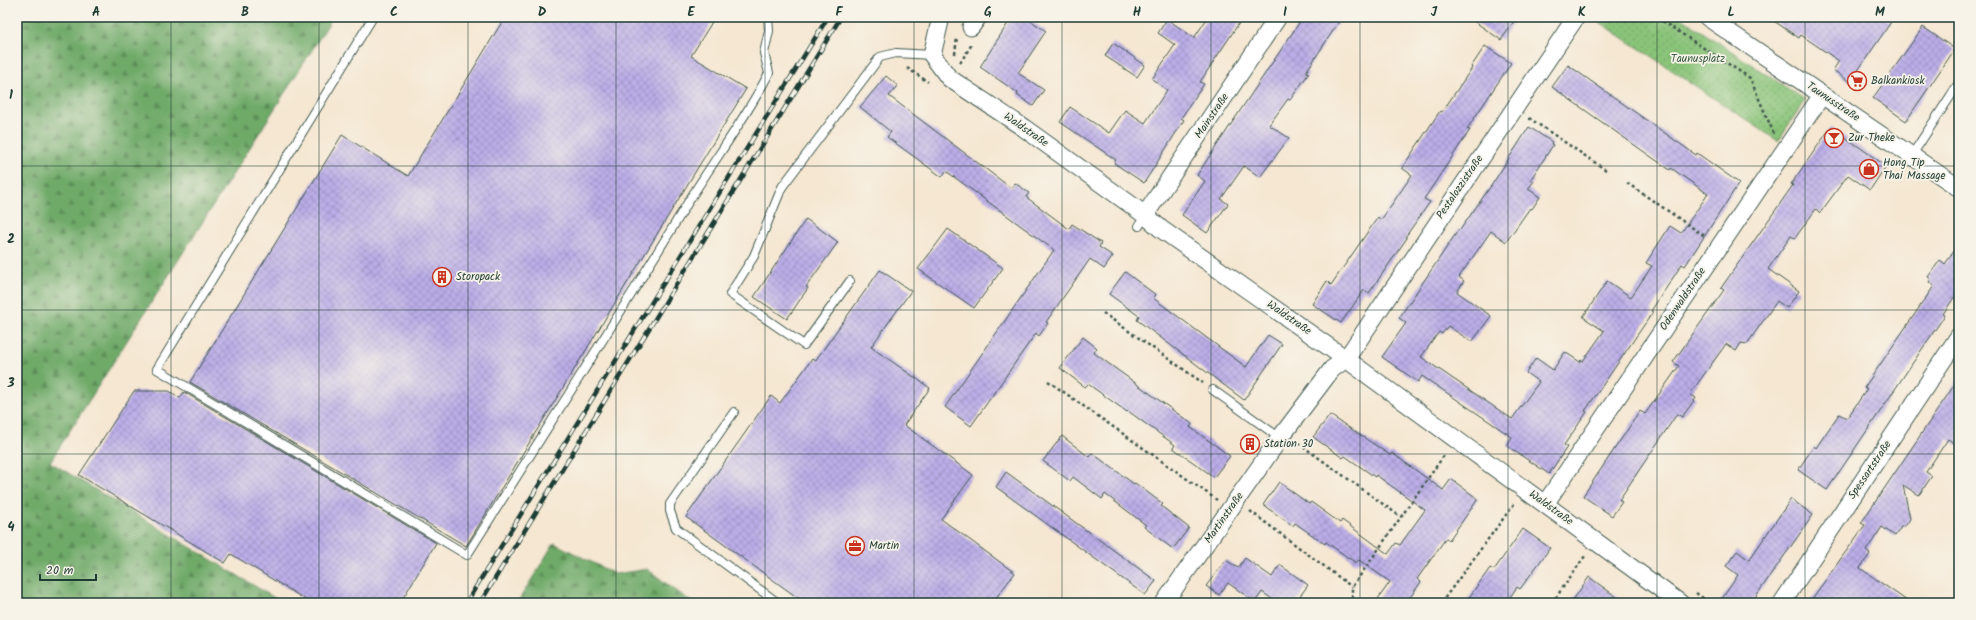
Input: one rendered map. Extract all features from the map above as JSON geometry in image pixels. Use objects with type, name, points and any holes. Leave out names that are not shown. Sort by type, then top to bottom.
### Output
[{"type":"street","points":[[932,55],[940,17]]},
{"type":"street","name":"Mainstraße","points":[[1142,221],[1278,17]]},
{"type":"street","name":"Pestalozzistraße","points":[[1346,359],[1514,107],[1576,17]]},
{"type":"street","name":"Taunusstraße","points":[[1707,17],[1959,188]]},
{"type":"street","name":"Waldstraße","points":[[932,55],[949,78],[1024,128],[1142,221],[1158,227],[1346,359],[1680,603]]},
{"type":"street","name":"Odenwaldstraße","points":[[1545,504],[1822,95]]},
{"type":"street","name":"Spessartstraße","points":[[1782,603],[1959,336]]},
{"type":"street","name":"Martinstraße","points":[[1164,603],[1282,436],[1332,369],[1346,359]]},
{"type":"lane","points":[[373,17],[157,369],[467,555],[760,90],[769,73],[764,53],[769,31],[768,17]]},
{"type":"lane","points":[[850,281],[804,345],[730,294],[754,256],[782,187],[880,57],[896,53],[932,55]]},
{"type":"lane","points":[[1912,155],[1959,83]]},
{"type":"lane","points":[[1213,390],[1282,436]]},
{"type":"lane","points":[[734,412],[670,504],[670,511],[676,528],[778,603]]},
{"type":"path","points":[[1639,17],[1659,19],[1750,78],[1782,152]]},
{"type":"path","points":[[959,65],[954,47],[969,26]]},
{"type":"path","points":[[961,61],[964,58]]},
{"type":"path","points":[[1514,107],[1606,170]]},
{"type":"path","points":[[1627,183],[1719,246]]},
{"type":"path","points":[[1103,313],[1213,390]]},
{"type":"path","points":[[1048,382],[1233,505],[1352,587]]},
{"type":"path","points":[[1282,436],[1402,517]]},
{"type":"path","points":[[1349,603],[1352,598],[1352,587],[1448,451]]},
{"type":"path","points":[[1441,603],[1517,500]]},
{"type":"path","points":[[1552,603],[1589,551]]},
{"type":"green space","points":[[17,17],[333,17],[50,462],[283,603],[17,603]]},
{"type":"green space","name":"Taunusplatz","points":[[1592,17],[1680,17],[1805,100],[1778,141]]},
{"type":"green space","points":[[554,543],[615,574],[647,569],[693,603],[517,603]]},
{"type":"building","name":"Storopack","points":[[505,17],[703,17],[712,22],[691,56],[746,89],[466,546],[190,382],[342,135],[408,176]]},
{"type":"building","points":[[1012,17],[1025,17],[1046,31],[1018,73],[1044,90],[1033,106],[1017,95],[1018,93],[980,67]]},
{"type":"building","points":[[1208,17],[1243,17],[1200,82],[1204,84],[1181,118],[1184,120],[1144,183],[1114,163],[1116,160],[1060,122],[1070,107],[1109,133],[1125,110],[1145,123],[1167,90],[1152,79],[1175,45],[1158,33],[1167,19],[1194,38]]},
{"type":"building","points":[[1303,17],[1342,17],[1306,72],[1309,73],[1290,100],[1288,99],[1269,125],[1289,138],[1260,177],[1244,166],[1221,199],[1228,204],[1207,233],[1182,215],[1205,181],[1197,175]]},
{"type":"building","points":[[1468,17],[1517,17],[1501,40]]},
{"type":"building","points":[[1768,17],[1883,17],[1891,22],[1850,82],[1833,70],[1839,61],[1801,35],[1799,38]]},
{"type":"building","points":[[1923,27],[1955,49],[1906,121],[1873,98]]},
{"type":"building","points":[[1113,43],[1145,65],[1137,77],[1105,56]]},
{"type":"building","points":[[1485,46],[1511,63],[1467,129],[1470,130],[1424,199],[1430,202],[1406,236],[1407,238],[1369,293],[1364,290],[1341,323],[1312,304],[1327,281],[1331,285],[1378,217],[1381,220],[1412,175],[1402,168],[1440,111],[1442,112],[1472,68],[1471,67]]},
{"type":"building","points":[[1568,65],[1696,155],[1697,153],[1739,183],[1685,266],[1682,264],[1651,311],[1653,312],[1585,411],[1587,412],[1564,445],[1567,447],[1549,474],[1507,446],[1512,437],[1422,376],[1418,382],[1382,357],[1406,323],[1399,318],[1459,229],[1460,230],[1493,183],[1529,127],[1552,142],[1551,144],[1553,145],[1531,179],[1534,181],[1528,189],[1540,197],[1532,209],[1530,208],[1506,242],[1491,231],[1459,277],[1464,281],[1457,292],[1491,316],[1472,342],[1448,326],[1442,334],[1439,332],[1421,357],[1512,419],[1539,382],[1526,373],[1536,358],[1553,370],[1565,352],[1580,362],[1581,360],[1583,361],[1604,331],[1583,317],[1607,281],[1631,297],[1652,266],[1646,263],[1670,226],[1681,233],[1708,194],[1671,168],[1670,170],[1552,87]]},
{"type":"building","points":[[886,76],[898,86],[889,96],[1011,188],[1015,183],[1029,193],[1026,197],[1069,229],[1072,224],[1101,243],[1099,247],[1113,256],[1104,269],[1090,259],[1046,322],[1048,323],[1039,336],[1036,333],[971,426],[945,407],[1054,250],[946,171],[942,177],[887,137],[891,132],[860,107]]},
{"type":"building","points":[[1831,127],[1886,166],[1870,190],[1848,175],[1820,213],[1816,209],[1795,238],[1791,236],[1768,269],[1799,291],[1787,308],[1777,301],[1747,344],[1741,343],[1736,351],[1726,344],[1690,394],[1696,398],[1682,417],[1677,414],[1619,500],[1622,502],[1612,516],[1583,496],[1640,411],[1645,414],[1679,366],[1673,362],[1724,290],[1721,288],[1793,185],[1791,184]]},
{"type":"building","points":[[806,219],[838,242],[806,287],[808,288],[787,319],[754,297]]},
{"type":"building","points":[[948,229],[1003,268],[974,308],[918,269]]},
{"type":"building","points":[[1959,244],[1959,290],[1943,314],[1945,315],[1827,490],[1798,470],[1814,446],[1816,448],[1839,414],[1847,418],[1867,389],[1864,388],[1934,286],[1929,282],[1931,279],[1928,277],[1940,260],[1945,264]]},
{"type":"building","points":[[880,270],[911,291],[871,347],[930,388],[904,425],[973,475],[941,519],[1015,573],[992,603],[805,603],[686,517],[771,396],[780,403],[812,359],[815,361]]},
{"type":"building","points":[[1125,272],[1156,295],[1153,298],[1246,367],[1268,335],[1282,344],[1244,400],[1137,320],[1139,316],[1109,294]]},
{"type":"building","points":[[1083,337],[1097,348],[1094,353],[1192,424],[1190,427],[1230,456],[1214,477],[1173,448],[1175,445],[1128,411],[1127,412],[1088,384],[1085,387],[1060,368]]},
{"type":"building","points":[[1959,378],[1959,446],[1948,439],[1926,472],[1932,476],[1919,495],[1903,485],[1910,519],[1906,525],[1901,527],[1895,536],[1882,527],[1866,551],[1870,554],[1860,568],[1910,603],[1809,603],[1865,525],[1861,523]]},
{"type":"building","points":[[134,391],[169,391],[180,398],[184,392],[436,543],[400,603],[311,603],[231,554],[225,563],[79,475]]},
{"type":"building","points":[[1330,415],[1390,455],[1392,453],[1443,490],[1451,479],[1478,499],[1449,540],[1446,538],[1417,579],[1421,582],[1406,603],[1375,603],[1390,582],[1359,560],[1356,563],[1295,523],[1293,526],[1263,505],[1279,482],[1309,504],[1311,502],[1340,523],[1342,520],[1388,554],[1396,543],[1400,545],[1425,510],[1376,475],[1375,477],[1345,456],[1343,458],[1313,437]]},
{"type":"building","points":[[1062,436],[1089,457],[1092,453],[1134,484],[1135,483],[1163,504],[1161,506],[1189,528],[1173,549],[1144,527],[1146,525],[1105,494],[1102,499],[1073,477],[1070,481],[1043,461]]},
{"type":"building","points":[[1006,472],[1156,581],[1145,595],[996,487]]},
{"type":"building","points":[[1791,499],[1813,515],[1751,603],[1719,603],[1738,575],[1726,566],[1737,551],[1749,560]]},
{"type":"building","points":[[1523,529],[1550,548],[1520,589],[1517,587],[1506,603],[1465,603],[1490,568],[1494,570]]},
{"type":"building","points":[[1245,558],[1272,577],[1280,565],[1308,585],[1295,603],[1278,603],[1262,592],[1255,602],[1228,583],[1219,595],[1206,586],[1226,560],[1238,568]]},
{"type":"building","points":[[1589,577],[1625,603],[1571,603]]},
{"type":"railway","points":[[466,603],[828,17]]},
{"type":"railway","points":[[480,603],[841,17]]},
{"type":"place","name":"Balkankiosk","points":[[1857,81]]},
{"type":"place","name":"Zur Theke","points":[[1834,138]]},
{"type":"place","name":"Hong Tip Thai Massage","points":[[1869,169]]},
{"type":"place","name":"Storopack","points":[[442,277]]},
{"type":"place","name":"Station 30","points":[[1250,444]]},
{"type":"place","name":"Martin","points":[[855,546]]}]
